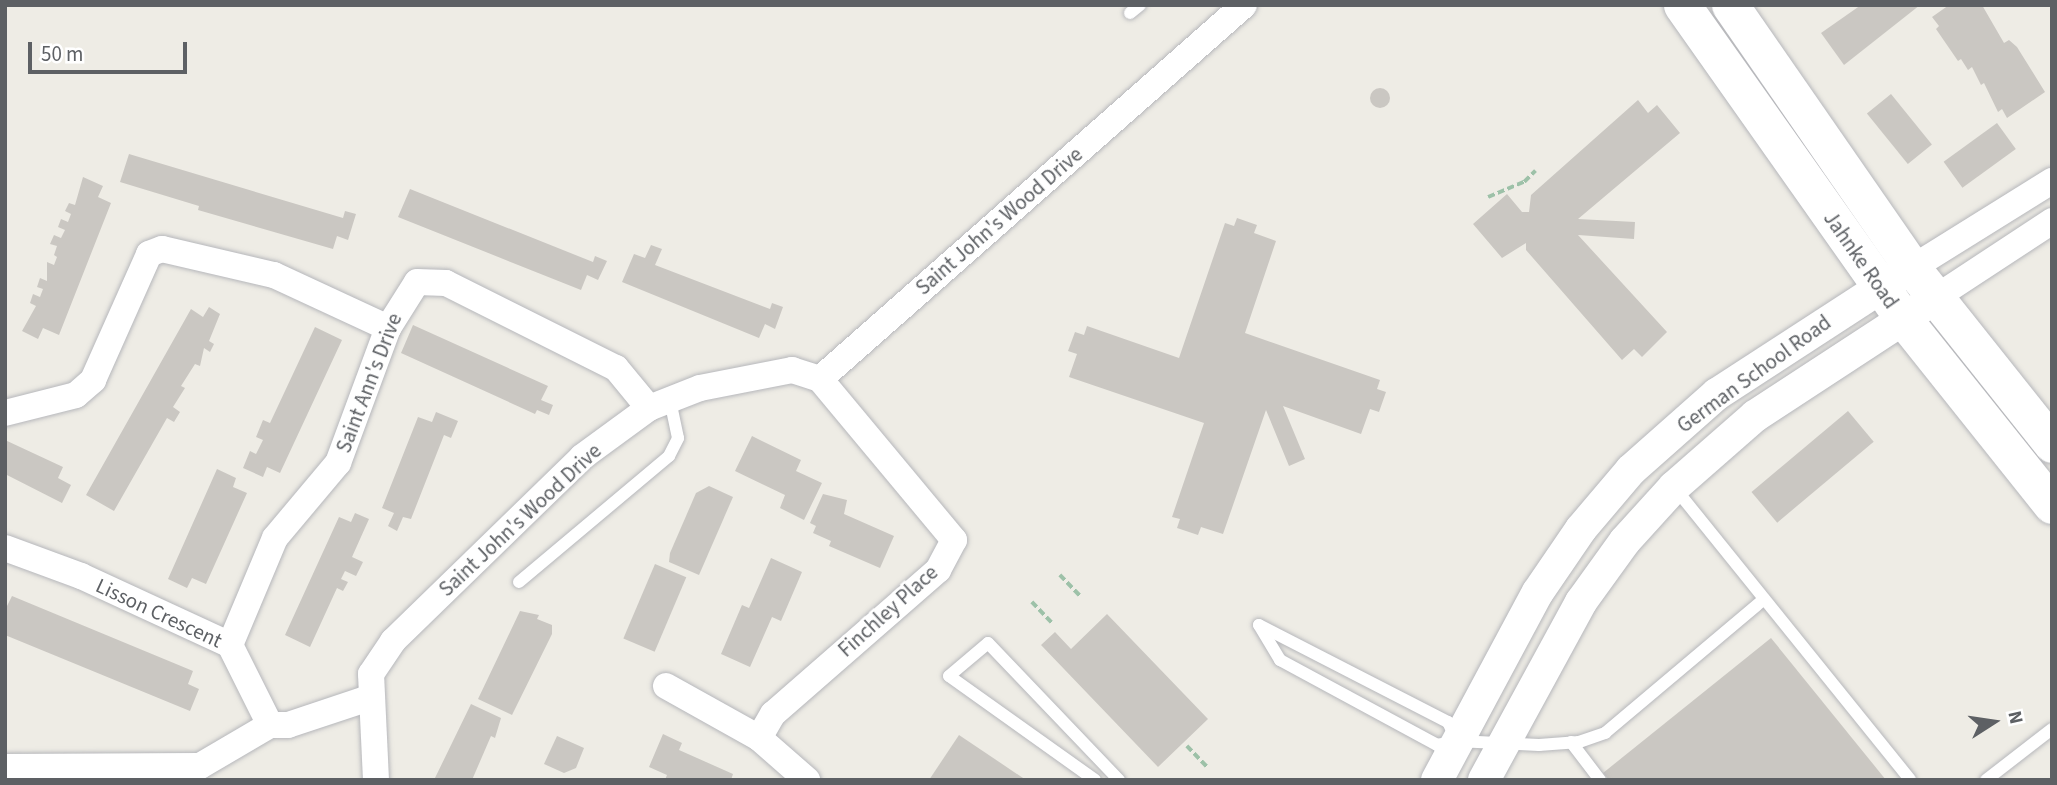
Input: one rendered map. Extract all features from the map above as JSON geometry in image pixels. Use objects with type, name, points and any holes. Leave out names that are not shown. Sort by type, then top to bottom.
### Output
[{"type":"main road","name":"Jahnke Road","points":[[1682,5],[1901,316],[2052,505]]},
{"type":"main road","name":"Jahnke Road","points":[[1730,5],[1912,268],[2052,444]]},
{"type":"street","name":"Saint John's Wood Drive","points":[[376,780],[369,698],[370,674],[393,641],[582,457],[660,404],[700,388],[792,370],[820,379],[1244,5]]},
{"type":"street","name":"German School Road","points":[[1437,780],[1545,581],[1631,470],[1717,394],[1879,286],[2052,181]]},
{"type":"street","name":"German School Road","points":[[1484,780],[1581,602],[1625,541],[1674,487],[1755,416],[1901,316],[1935,298],[2052,221]]},
{"type":"street","points":[[5,413],[76,394],[93,380],[149,254],[162,249],[274,275],[388,328]]},
{"type":"street","name":"Saint Ann's Drive","points":[[230,645],[275,538],[338,463],[388,328],[417,282],[446,283],[616,368],[660,404]]},
{"type":"street","name":"Finchley Place","points":[[759,738],[773,714],[938,570],[954,540],[820,379]]},
{"type":"street","name":"Lisson Crescent","points":[[5,548],[81,576],[230,645],[270,725]]},
{"type":"street","points":[[666,686],[759,738],[807,780]]},
{"type":"street","points":[[5,767],[94,774],[200,766],[270,725],[288,725],[369,698]]},
{"type":"lane","points":[[519,582],[669,456],[678,438],[660,404]]},
{"type":"lane","points":[[1674,487],[1910,780]]},
{"type":"lane","points":[[1457,741],[1448,722],[1259,625],[1280,660],[1437,745],[1457,741],[1571,742],[1605,733],[1764,599]]},
{"type":"lane","points":[[1096,780],[949,676],[988,643],[1119,780]]},
{"type":"lane","points":[[1986,780],[2052,729]]},
{"type":"lane","points":[[1571,742],[1600,780]]},
{"type":"path","points":[[1488,198],[1524,182],[1535,171]]},
{"type":"path","points":[[1060,575],[1081,597]]},
{"type":"path","points":[[1032,602],[1052,623]]},
{"type":"path","points":[[1187,747],[1208,768]]},
{"type":"building","points":[[1861,5],[1920,5],[1844,65],[1821,33]]},
{"type":"building","points":[[1949,5],[1982,5],[2004,43],[2009,40],[2017,47],[2045,92],[2007,118],[2002,109],[1998,112],[1984,83],[1981,85],[1972,67],[1968,70],[1961,59],[1958,61],[1936,29],[1939,26],[1932,17]]},
{"type":"building","points":[[1380,88],[1387,91],[1390,98],[1387,105],[1380,108],[1373,105],[1370,98],[1373,91]]},
{"type":"building","points":[[1891,94],[1932,145],[1908,164],[1867,114]]},
{"type":"building","points":[[1638,100],[1648,113],[1657,105],[1680,133],[1578,219],[1635,222],[1634,239],[1578,235],[1667,332],[1642,357],[1634,349],[1622,360],[1526,250],[1526,243],[1502,258],[1473,224],[1507,194],[1522,212],[1529,212],[1531,195]]},
{"type":"building","points":[[1997,123],[2016,149],[1962,188],[1944,162]]},
{"type":"building","points":[[129,154],[343,218],[345,211],[356,214],[348,240],[337,236],[333,249],[198,210],[199,206],[120,182]]},
{"type":"building","points":[[83,177],[103,186],[98,197],[111,203],[59,335],[43,328],[38,339],[22,331],[36,306],[30,303],[33,294],[40,297],[43,289],[37,287],[40,278],[47,281],[47,262],[54,265],[57,257],[54,255],[57,246],[50,244],[54,235],[61,238],[65,230],[58,227],[61,219],[68,222],[71,214],[65,211],[69,203],[75,205]]},
{"type":"building","points":[[410,189],[593,262],[595,256],[607,261],[598,280],[587,275],[581,290],[398,217]]},
{"type":"building","points":[[1237,218],[1257,225],[1254,233],[1276,241],[1245,333],[1380,380],[1377,389],[1386,392],[1379,412],[1370,409],[1361,434],[1283,406],[1305,459],[1289,466],[1266,410],[1223,534],[1201,527],[1198,535],[1177,528],[1180,519],[1172,517],[1204,423],[1069,377],[1077,354],[1068,351],[1075,332],[1084,335],[1087,326],[1179,358],[1225,223],[1234,226]]},
{"type":"building","points":[[651,245],[662,249],[655,265],[770,309],[772,303],[783,307],[775,329],[765,324],[759,338],[622,282],[634,254],[645,258]]},
{"type":"building","points":[[209,307],[220,314],[209,341],[214,344],[210,352],[204,348],[200,366],[195,364],[181,386],[185,388],[173,407],[180,412],[174,422],[167,418],[114,511],[86,495],[191,309],[203,317]]},
{"type":"building","points":[[413,325],[548,386],[541,400],[553,405],[549,415],[537,410],[535,414],[401,353]]},
{"type":"building","points":[[315,327],[342,340],[280,473],[267,467],[263,477],[243,468],[250,451],[256,454],[263,440],[256,437],[263,420],[270,423]]},
{"type":"building","points":[[1848,411],[1874,442],[1777,523],[1751,492]]},
{"type":"building","points":[[436,412],[458,421],[451,438],[444,435],[411,519],[403,517],[397,531],[388,526],[394,513],[382,508],[418,417],[432,422]]},
{"type":"building","points":[[752,436],[801,460],[796,471],[822,483],[804,520],[780,508],[785,495],[735,471]]},
{"type":"building","points":[[5,440],[63,467],[58,478],[71,485],[62,503],[5,474]]},
{"type":"building","points":[[217,469],[236,478],[233,487],[247,493],[206,584],[192,578],[187,588],[168,579]]},
{"type":"building","points":[[709,486],[733,497],[699,575],[669,562],[670,553],[696,493]]},
{"type":"building","points":[[823,494],[847,500],[844,514],[894,536],[880,568],[829,546],[831,541],[813,533],[816,526],[810,523]]},
{"type":"building","points":[[355,513],[369,519],[352,557],[363,562],[356,576],[345,571],[341,579],[348,582],[343,591],[337,588],[310,647],[285,635],[339,517],[351,522]]},
{"type":"building","points":[[771,558],[802,572],[781,621],[772,617],[750,667],[721,654],[742,605],[749,608]]},
{"type":"building","points":[[655,564],[686,577],[655,652],[623,639]]},
{"type":"building","points":[[12,596],[193,671],[188,684],[199,689],[190,711],[5,635],[5,610]]},
{"type":"building","points":[[520,611],[539,615],[537,619],[552,625],[552,634],[512,715],[478,699]]},
{"type":"building","points":[[1107,614],[1208,719],[1158,767],[1041,645],[1055,632],[1071,649]]},
{"type":"building","points":[[1771,638],[1886,780],[1609,780],[1603,773]]},
{"type":"building","points":[[471,704],[501,718],[495,738],[491,736],[472,780],[434,780]]},
{"type":"building","points":[[663,734],[682,743],[679,750],[733,774],[731,780],[665,780],[667,775],[649,767]]},
{"type":"building","points":[[959,735],[1026,780],[929,780]]},
{"type":"building","points":[[557,736],[584,748],[576,768],[564,773],[544,764]]}]
